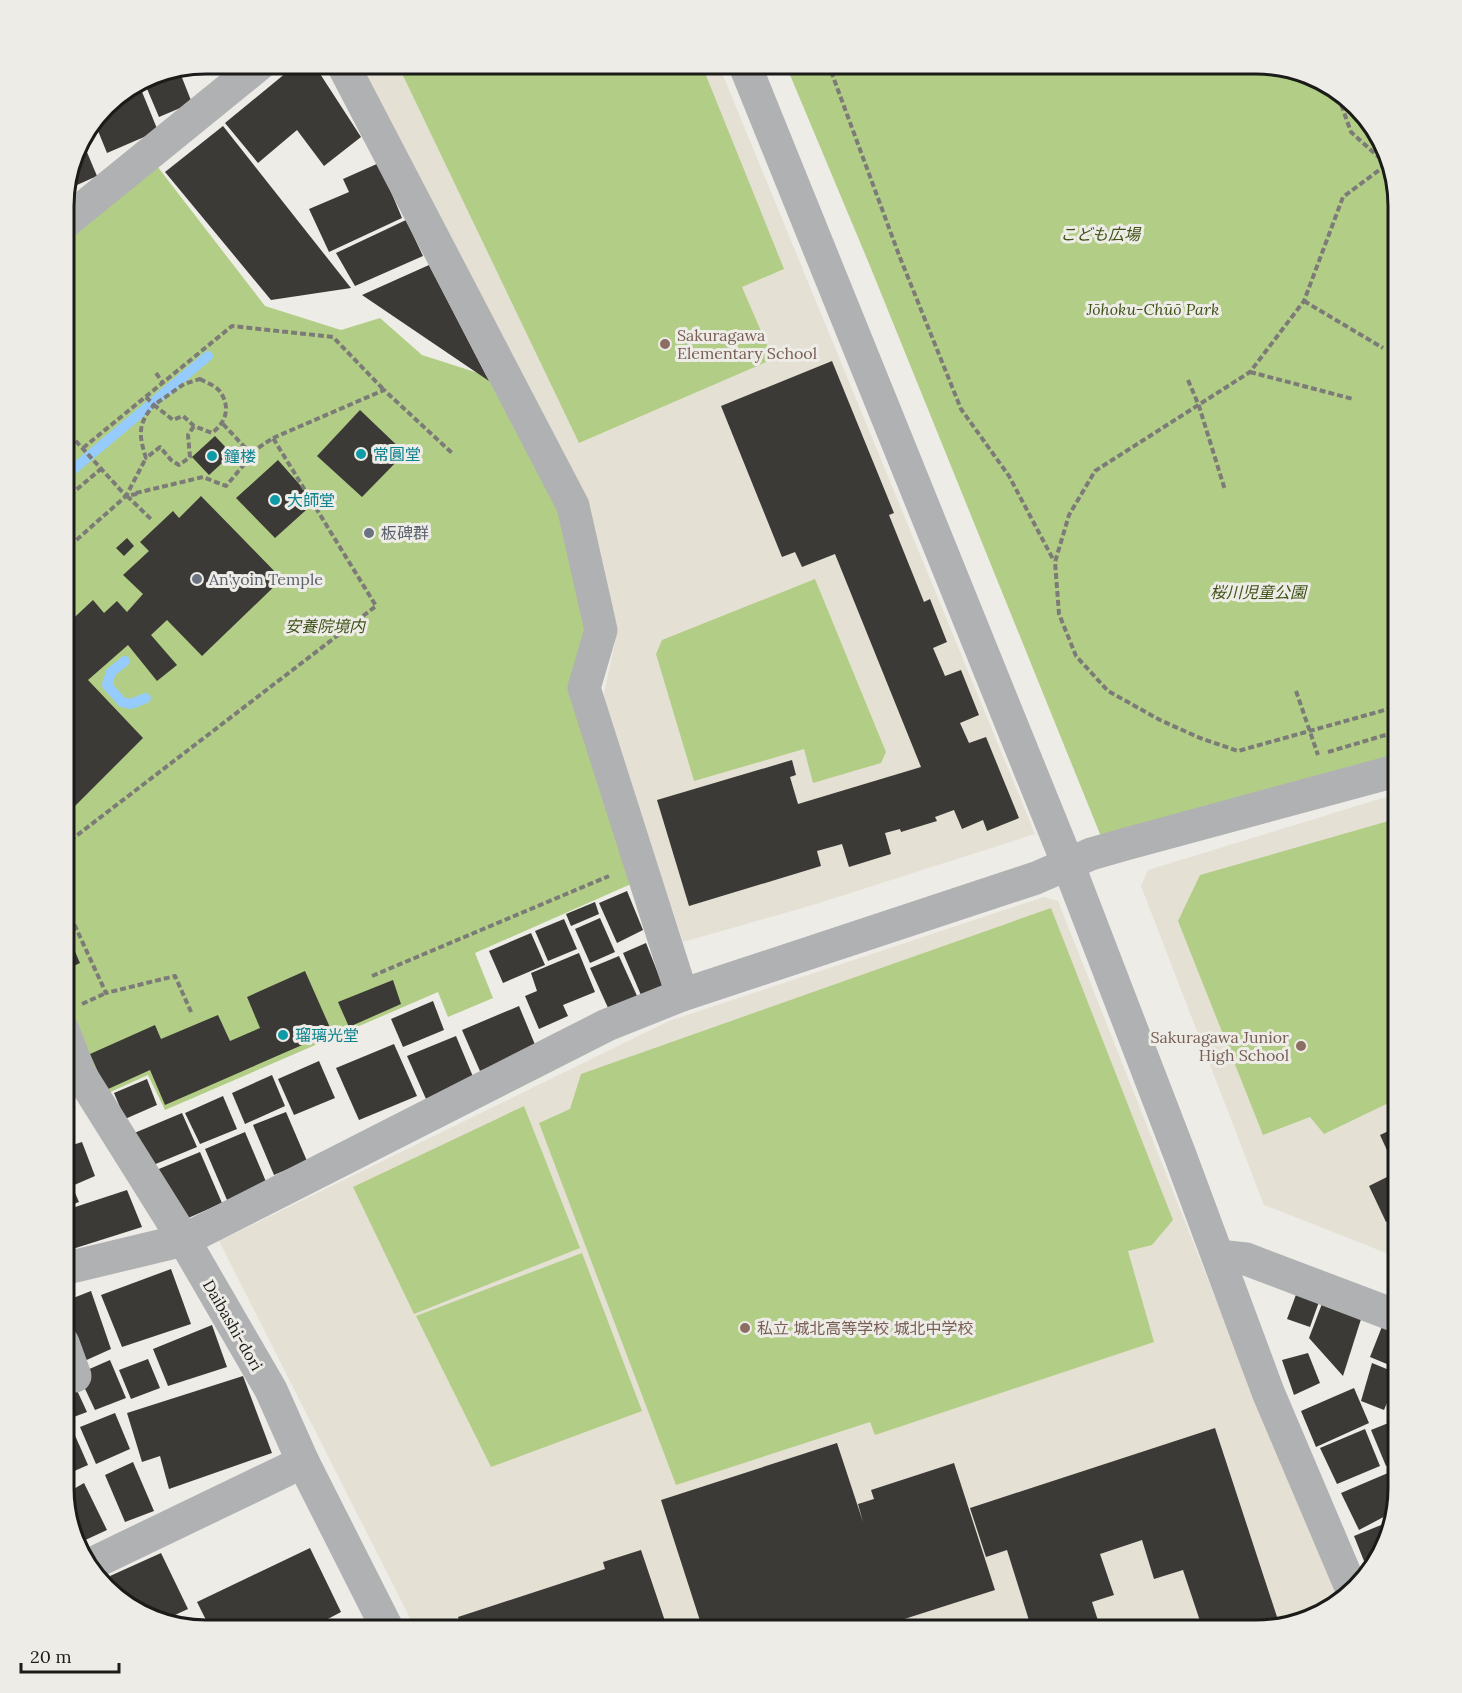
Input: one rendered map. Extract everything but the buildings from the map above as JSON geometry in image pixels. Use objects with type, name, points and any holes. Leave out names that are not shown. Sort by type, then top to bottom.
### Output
[{"type":"street","points":[[74,215],[247,74]]},
{"type":"street","points":[[348,74],[573,506],[602,630],[584,688],[682,995]]},
{"type":"street","points":[[748,74],[1068,864],[1268,1392],[1349,1582]]},
{"type":"street","points":[[74,1266],[184,1240],[607,1025],[682,995],[1036,878],[1126,844],[1388,773]]},
{"type":"street","name":"Daibashi-dori","points":[[74,1078],[184,1240],[271,1390],[303,1462],[383,1620]]},
{"type":"street","points":[[1218,1256],[1246,1259],[1388,1313]]},
{"type":"street","points":[[96,1561],[303,1462]]},
{"type":"street","points":[[366,1588],[366,1620]]},
{"type":"path","points":[[832,74],[899,255],[961,409],[1009,476],[1055,562]]},
{"type":"path","points":[[1341,104],[1351,132],[1380,158]]},
{"type":"path","points":[[1383,165],[1343,197],[1304,301],[1250,372],[1095,471],[1069,515],[1055,562],[1059,614],[1076,656],[1108,691],[1200,738],[1238,751],[1388,709]]},
{"type":"path","points":[[1304,301],[1383,348]]},
{"type":"path","points":[[83,448],[232,326],[333,337],[384,390],[452,453]]},
{"type":"path","points":[[1250,372],[1353,399]]},
{"type":"path","points":[[156,373],[163,383]]},
{"type":"path","points":[[146,397],[154,405],[172,420],[183,416],[194,426],[212,433],[223,424],[226,410],[222,393],[215,387],[200,379],[184,384],[154,405],[142,424],[139,435],[146,458]]},
{"type":"path","points":[[1188,380],[1199,406],[1225,490]]},
{"type":"path","points":[[127,496],[203,477],[226,486],[252,455],[273,438],[384,390]]},
{"type":"path","points":[[223,424],[252,455]]},
{"type":"path","points":[[74,542],[127,496],[146,458],[160,447],[171,460],[179,465],[190,457],[189,435],[194,426]]},
{"type":"path","points":[[74,838],[376,606],[273,438]]},
{"type":"path","points":[[74,439],[153,521]]},
{"type":"path","points":[[74,492],[102,468]]},
{"type":"path","points":[[1296,691],[1318,755]]},
{"type":"path","points":[[372,976],[640,862]]},
{"type":"path","points":[[74,924],[106,993],[175,976],[192,1014]]},
{"type":"shaded area","name":"Sakuragawa Elementary School","points":[[363,74],[723,74],[1035,834],[813,905],[683,942],[603,698],[618,628],[584,510]]},
{"type":"shaded area","name":"Sakuragawa Junior High School","points":[[1388,796],[1388,1254],[1264,1205],[1141,886],[1148,870]]},
{"type":"shaded area","name":"私立 城北高等学校 城北中学校","points":[[1044,897],[1058,901],[1262,1416],[1337,1592],[1323,1602],[1299,1613],[1257,1620],[411,1620],[219,1241],[669,1021]]},
{"type":"green space","points":[[402,74],[705,74],[784,269],[742,287],[773,359],[579,443]]},
{"type":"green space","name":"Jōhoku-Chūō Park","points":[[790,74],[1266,74],[1283,76],[1307,84],[1323,91],[1344,106],[1356,118],[1375,147],[1382,163],[1388,196],[1388,757],[1102,839],[870,266]]},
{"type":"green space","name":"安養院境内","points":[[157,166],[265,306],[341,330],[380,318],[422,355],[500,380],[565,510],[594,624],[580,684],[631,884],[475,953],[493,998],[448,1017],[438,992],[165,1110],[148,1075],[106,1094],[85,1058],[74,1030],[74,213]]},
{"type":"green space","points":[[815,579],[886,752],[881,763],[813,783],[804,749],[694,781],[656,654],[662,640]]},
{"type":"green space","name":"Sakuragawa Junior High School","points":[[1388,821],[1388,1103],[1324,1134],[1310,1117],[1263,1135],[1178,921],[1200,875]]},
{"type":"green space","points":[[1051,908],[1173,1220],[1152,1245],[1128,1251],[1154,1342],[875,1435],[870,1422],[676,1485],[539,1123],[570,1109],[581,1074]]},
{"type":"green space","points":[[524,1106],[580,1248],[414,1314],[353,1187]]},
{"type":"green space","points":[[582,1253],[642,1411],[491,1467],[416,1316]]},
{"type":"waterway","points":[[74,469],[208,356]]},
{"type":"waterway","points":[[125,661],[111,672],[107,685],[122,702],[131,704],[146,698]]},
{"type":"place","name":"Sakuragawa Elementary School","points":[[665,344]]},
{"type":"place","name":"常圓堂","points":[[361,454]]},
{"type":"place","name":"鐘楼","points":[[212,456]]},
{"type":"place","name":"大師堂","points":[[275,500]]},
{"type":"place","name":"板碑群","points":[[369,533]]},
{"type":"place","name":"An'yoin Temple","points":[[197,579]]},
{"type":"place","name":"瑠璃光堂","points":[[283,1035]]},
{"type":"place","name":"Sakuragawa Junior High School","points":[[1301,1046]]},
{"type":"place","name":"私立 城北高等学校 城北中学校","points":[[745,1328]]},
{"type":"park label","name":"こども広場","points":[[1100,234]]},
{"type":"park label","name":"桜川児童公園","points":[[1258,592]]}]
